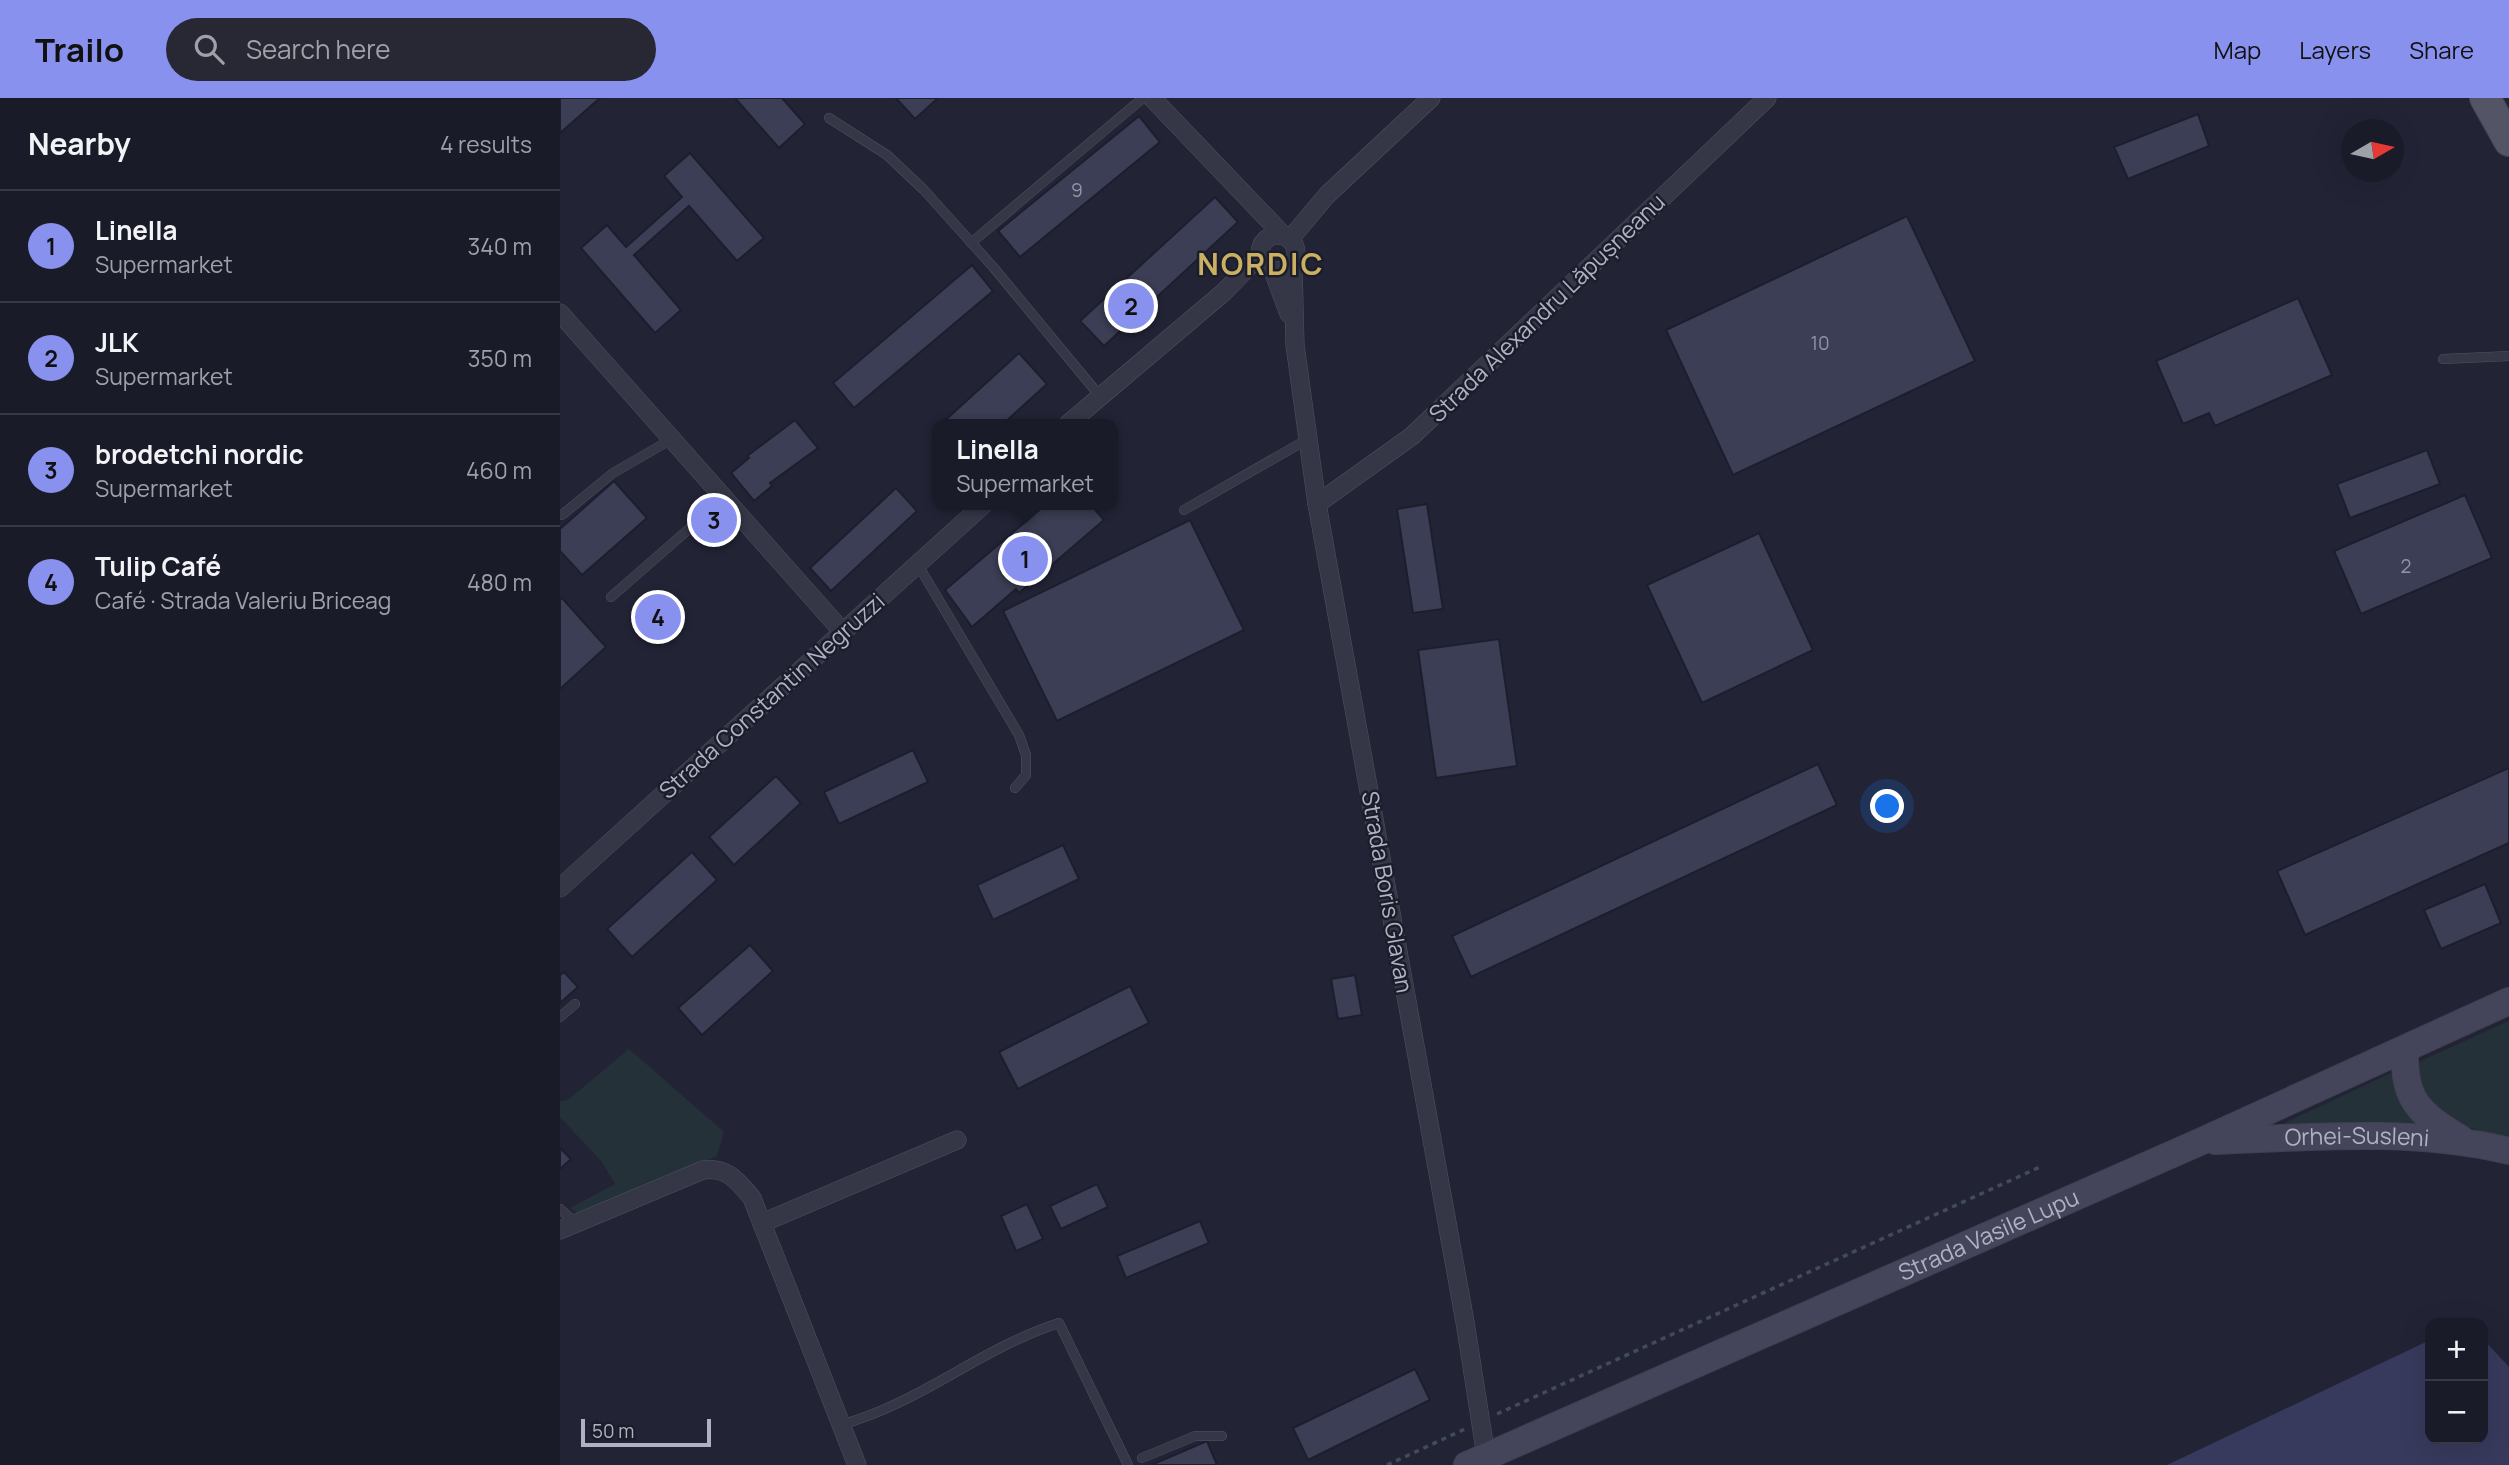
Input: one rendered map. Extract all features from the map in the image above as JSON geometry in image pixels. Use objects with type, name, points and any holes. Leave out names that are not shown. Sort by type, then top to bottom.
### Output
[{"type":"main road","points":[[2485,98],[2509,141]]},
{"type":"main road","name":"Strada Vasile Lupu","points":[[1476,1461],[2202,1141],[2509,1001]]},
{"type":"main road","points":[[2405,1049],[2404,1071],[2415,1104],[2425,1117],[2463,1140]]},
{"type":"main road","name":"Orhei-Susleni","points":[[2202,1141],[2300,1137],[2463,1140],[2509,1151]]},
{"type":"street","name":"Strada Boris Glavan","points":[[1152,98],[1287,237]]},
{"type":"street","points":[[1073,419],[1266,259],[1269,237],[1287,237],[1327,195],[1431,98]]},
{"type":"street","name":"Strada Alexandru Lăpușneanu","points":[[1317,504],[1412,436],[1767,98]]},
{"type":"street","name":"Strada Boris Glavan","points":[[1245,196],[1293,327]]},
{"type":"street","points":[[1266,259],[1287,270],[1293,265],[1297,251],[1287,237]]},
{"type":"street","name":"Strada Boris Glavan","points":[[1293,265],[1293,327],[1317,504],[1481,1422],[1476,1461]]},
{"type":"street","points":[[560,313],[842,631]]},
{"type":"street","name":"Strada Constantin Negruzzi","points":[[560,888],[978,510]]},
{"type":"street","points":[[762,1223],[957,1140]]},
{"type":"street","points":[[568,1226],[703,1170],[718,1168],[736,1178],[752,1198],[857,1465]]},
{"type":"lane","points":[[971,243],[1143,98]]},
{"type":"lane","points":[[829,118],[887,155],[971,243],[1099,395]]},
{"type":"lane","points":[[2443,359],[2509,356]]},
{"type":"lane","points":[[562,515],[613,473],[672,439]]},
{"type":"lane","points":[[1184,510],[1308,439]]},
{"type":"lane","points":[[611,597],[698,521],[731,506]]},
{"type":"lane","points":[[918,565],[1019,735],[1026,755],[1026,775],[1015,788]]},
{"type":"lane","points":[[560,1017],[575,1004]]},
{"type":"lane","points":[[560,1209],[568,1226]]},
{"type":"lane","points":[[840,1425],[900,1403],[990,1351],[1024,1334],[1059,1322],[1128,1465]]},
{"type":"lane","points":[[1142,1458],[1195,1436],[1222,1436]]},
{"type":"path","points":[[1387,1465],[2040,1167]]},
{"type":"shaded area","points":[[2509,1021],[2509,1139],[2447,1121],[2421,1096],[2414,1064]]},
{"type":"shaded area","points":[[629,1049],[724,1132],[717,1156],[579,1214],[570,1208],[615,1184],[602,1162],[560,1117],[560,1101],[568,1100]]},
{"type":"shaded area","points":[[2391,1073],[2402,1100],[2427,1131],[2274,1128]]},
{"type":"water","points":[[2425,1342],[2425,1444],[2488,1444],[2488,1344],[2509,1367],[2509,1465],[2167,1465]]},
{"type":"building","points":[[560,98],[600,98],[560,133]]},
{"type":"building","points":[[735,98],[782,98],[805,124],[779,148]]},
{"type":"building","points":[[896,98],[938,98],[915,119]]},
{"type":"building","points":[[2198,114],[2209,146],[2128,179],[2114,147]]},
{"type":"building","points":[[1139,116],[1160,142],[1020,257],[998,231]]},
{"type":"building","points":[[690,153],[764,238],[737,261],[689,206],[634,255],[681,310],[655,333],[581,248],[607,225],[626,247],[682,197],[664,176]]},
{"type":"building","points":[[1215,197],[1238,222],[1104,346],[1080,321]]},
{"type":"building","points":[[1907,216],[1975,361],[1733,475],[1666,330]]},
{"type":"building","points":[[972,265],[993,291],[854,408],[833,383]]},
{"type":"building","points":[[2298,298],[2332,375],[2215,426],[2209,413],[2183,424],[2156,361]]},
{"type":"building","points":[[1019,353],[1047,384],[1008,419],[946,419]]},
{"type":"building","points":[[795,420],[818,448],[770,483],[772,486],[754,501],[731,473],[749,458],[747,456]]},
{"type":"building","points":[[2427,450],[2440,484],[2350,518],[2337,484]]},
{"type":"building","points":[[614,481],[647,518],[582,575],[560,551],[560,529]]},
{"type":"building","points":[[896,488],[917,511],[831,591],[810,568]]},
{"type":"building","points":[[2465,495],[2492,558],[2361,614],[2334,551]]},
{"type":"building","points":[[1427,504],[1443,609],[1413,613],[1397,509]]},
{"type":"building","points":[[1039,510],[1095,510],[1104,520],[1019,593],[1016,589],[972,627],[945,590]]},
{"type":"building","points":[[1190,520],[1244,630],[1057,721],[1003,611]]},
{"type":"building","points":[[1759,533],[1813,650],[1702,703],[1647,585]]},
{"type":"building","points":[[562,598],[606,647],[560,689],[560,599]]},
{"type":"building","points":[[1499,639],[1517,766],[1436,778],[1418,650]]},
{"type":"building","points":[[913,750],[928,782],[839,824],[824,792]]},
{"type":"building","points":[[1818,764],[1837,805],[1471,977],[1452,936]]},
{"type":"building","points":[[2509,768],[2509,843],[2305,935],[2277,871]]},
{"type":"building","points":[[776,776],[801,803],[734,865],[709,837]]},
{"type":"building","points":[[1063,845],[1079,879],[993,920],[977,885]]},
{"type":"building","points":[[692,852],[717,880],[632,957],[607,929]]},
{"type":"building","points":[[2485,884],[2501,923],[2441,949],[2424,910]]},
{"type":"building","points":[[750,945],[773,971],[702,1035],[678,1008]]},
{"type":"building","points":[[564,972],[578,987],[560,1003],[560,975]]},
{"type":"building","points":[[1355,975],[1362,1015],[1338,1019],[1331,979]]},
{"type":"building","points":[[1130,986],[1149,1023],[1018,1089],[999,1052]]},
{"type":"building","points":[[560,1148],[571,1159],[560,1169]]},
{"type":"building","points":[[1097,1184],[1108,1207],[1061,1229],[1050,1206]]},
{"type":"building","points":[[1027,1204],[1043,1239],[1016,1251],[1001,1216]]},
{"type":"building","points":[[1200,1221],[1209,1243],[1126,1278],[1117,1256]]},
{"type":"building","points":[[1415,1369],[1430,1400],[1308,1460],[1293,1428]]},
{"type":"building","points":[[1207,1441],[1217,1465],[1151,1465]]},
{"type":"place","name":"JLK","points":[[1131,306]]},
{"type":"place","name":"brodetchi nordic","points":[[714,520]]},
{"type":"place","name":"Linella","points":[[1025,559]]},
{"type":"place","name":"Tulip Café","points":[[658,617]]},
{"type":"district","name":"NORDIC","points":[[1261,265]]}]
